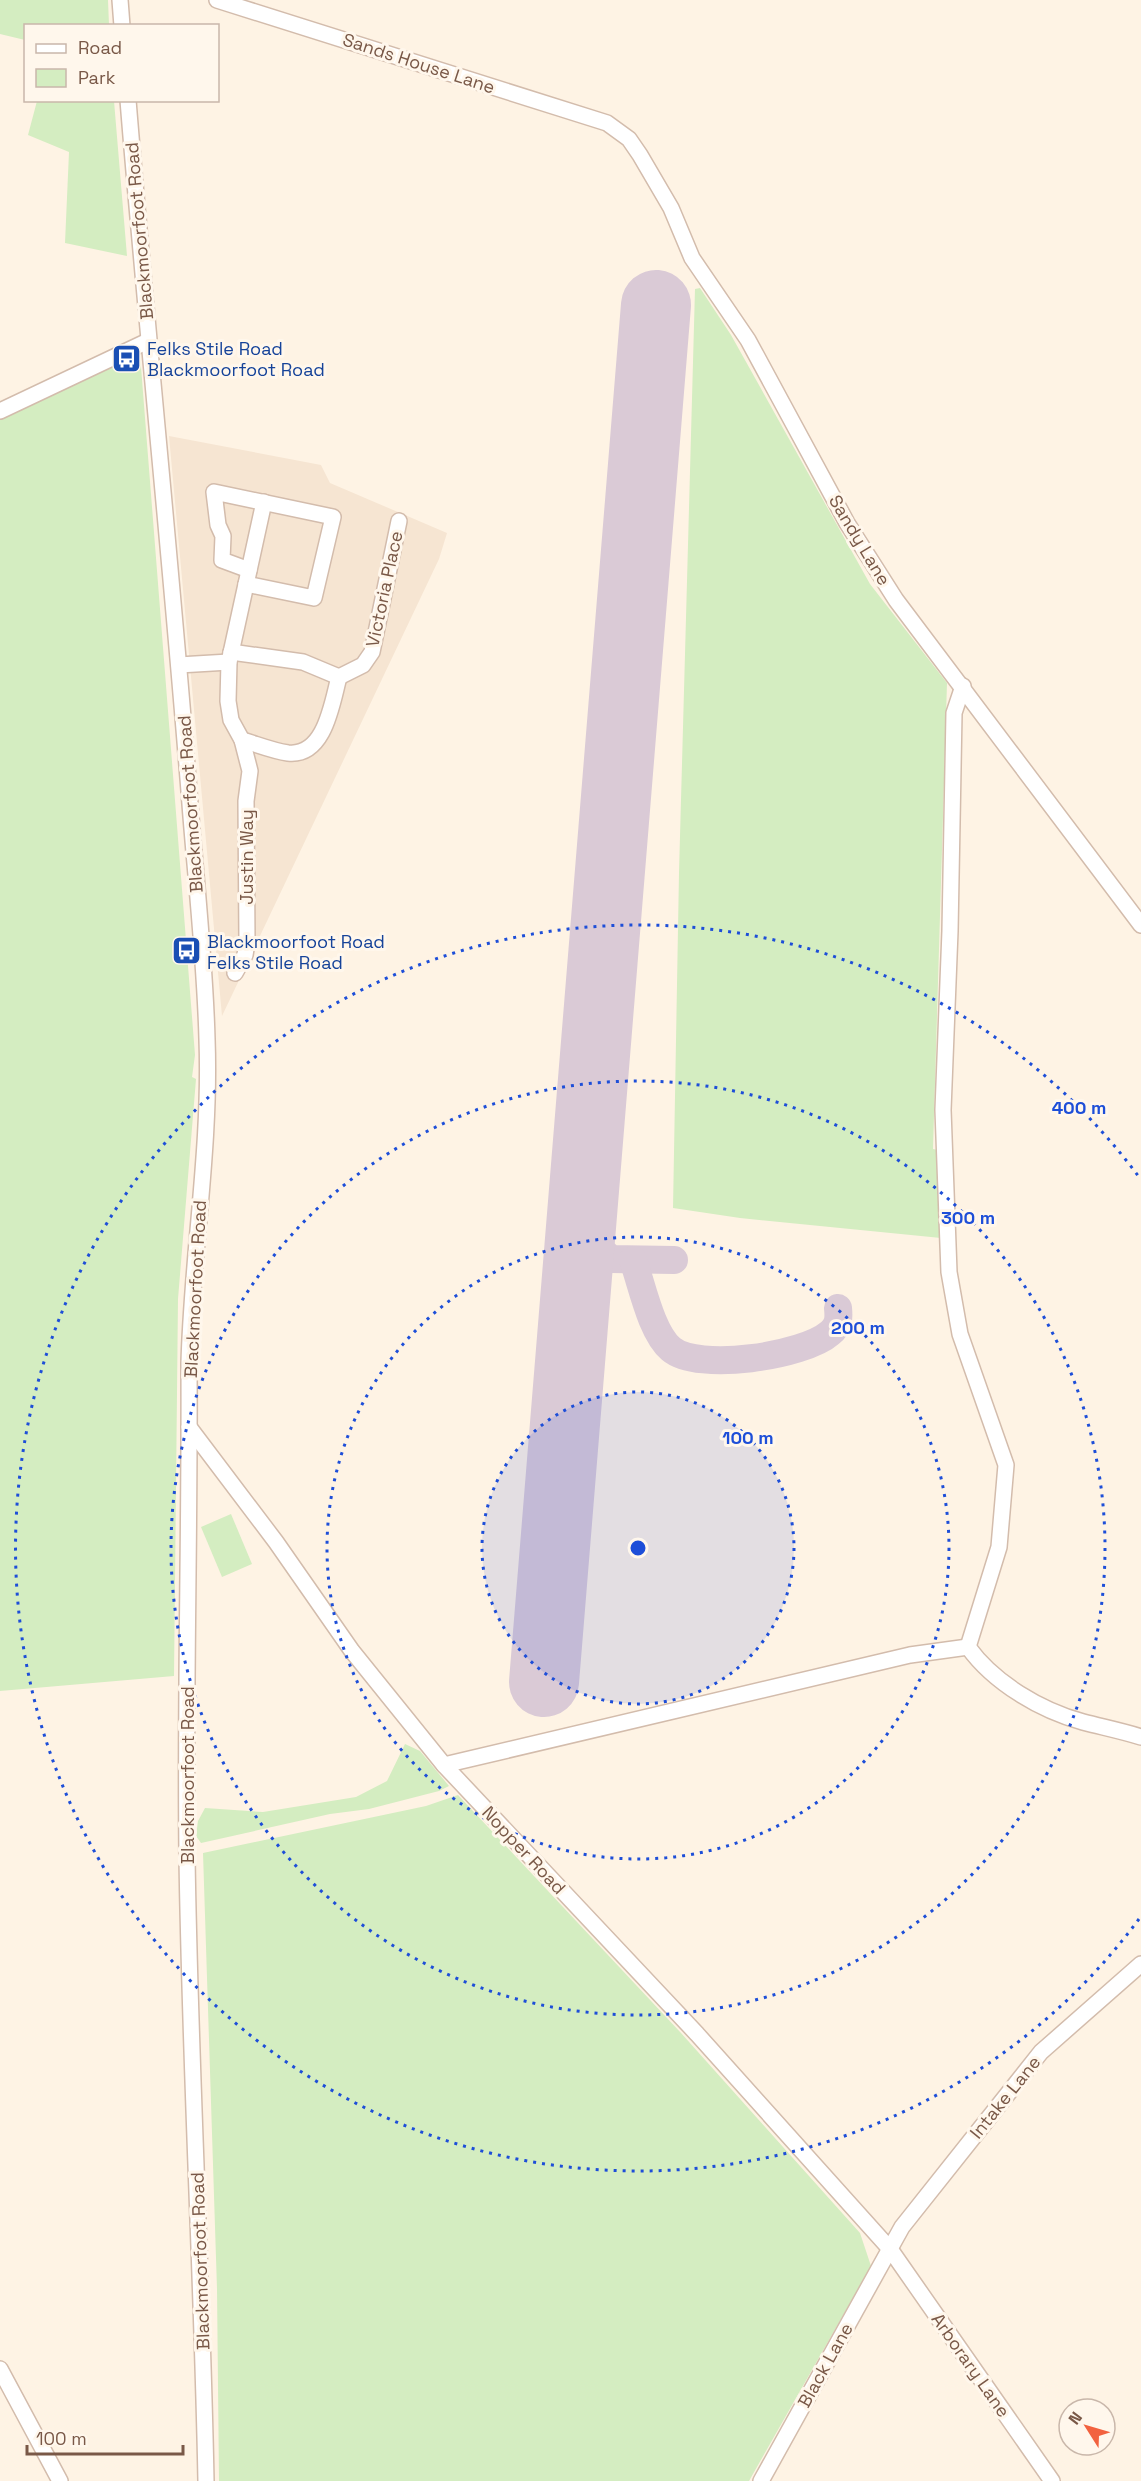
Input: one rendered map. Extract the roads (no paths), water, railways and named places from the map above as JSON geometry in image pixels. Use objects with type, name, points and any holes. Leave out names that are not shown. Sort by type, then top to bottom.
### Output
[{"type":"street","points":[[120,0],[122,24]]},
{"type":"street","name":"Sands House Lane","points":[[217,0],[607,123],[618,130]]},
{"type":"street","name":"Blackmoorfoot Road","points":[[128,102],[179,665],[207,1036],[208,1113],[190,1309],[187,1866],[191,2072],[202,2289],[206,2481]]},
{"type":"street","name":"Sandy Lane","points":[[618,130],[640,155],[671,208],[692,258],[748,340],[848,524],[896,600],[1141,925]]},
{"type":"street","points":[[0,411],[148,341]]},
{"type":"street","points":[[214,492],[333,518],[314,597],[248,577],[222,560],[223,536],[218,525],[214,492]]},
{"type":"street","points":[[179,665],[230,657],[303,662],[339,677],[327,723],[317,740],[303,752],[288,753],[242,740],[231,720],[228,701],[230,657],[264,502]]},
{"type":"street","name":"Victoria Place","points":[[339,677],[363,665],[372,652],[399,521]]},
{"type":"street","points":[[963,686],[954,713],[944,1110],[949,1272],[960,1334],[1006,1465],[999,1547],[968,1647]]},
{"type":"street","name":"Justin Way","points":[[235,973],[245,955],[247,943],[246,801],[250,771],[242,740]]},
{"type":"street","name":"Nopper Road","points":[[189,1427],[276,1542],[352,1651],[444,1766],[697,2034],[890,2249]]},
{"type":"street","points":[[968,1647],[976,1658],[1000,1680],[1029,1700],[1081,1722],[1141,1737]]},
{"type":"street","points":[[444,1766],[910,1655],[968,1647]]},
{"type":"street","name":"Intake Lane","points":[[890,2249],[902,2227],[1041,2052],[1141,1964]]},
{"type":"street","name":"Black Lane","points":[[761,2481],[890,2249]]},
{"type":"street","name":"Arborary Lane","points":[[890,2249],[1052,2481]]},
{"type":"street","points":[[0,2369],[60,2481]]},
{"type":"place","name":"Felks Stile Road Blackmoorfoot Road","points":[[126,358]]},
{"type":"place","name":"Blackmoorfoot Road Felks Stile Road","points":[[186,951]]}]
